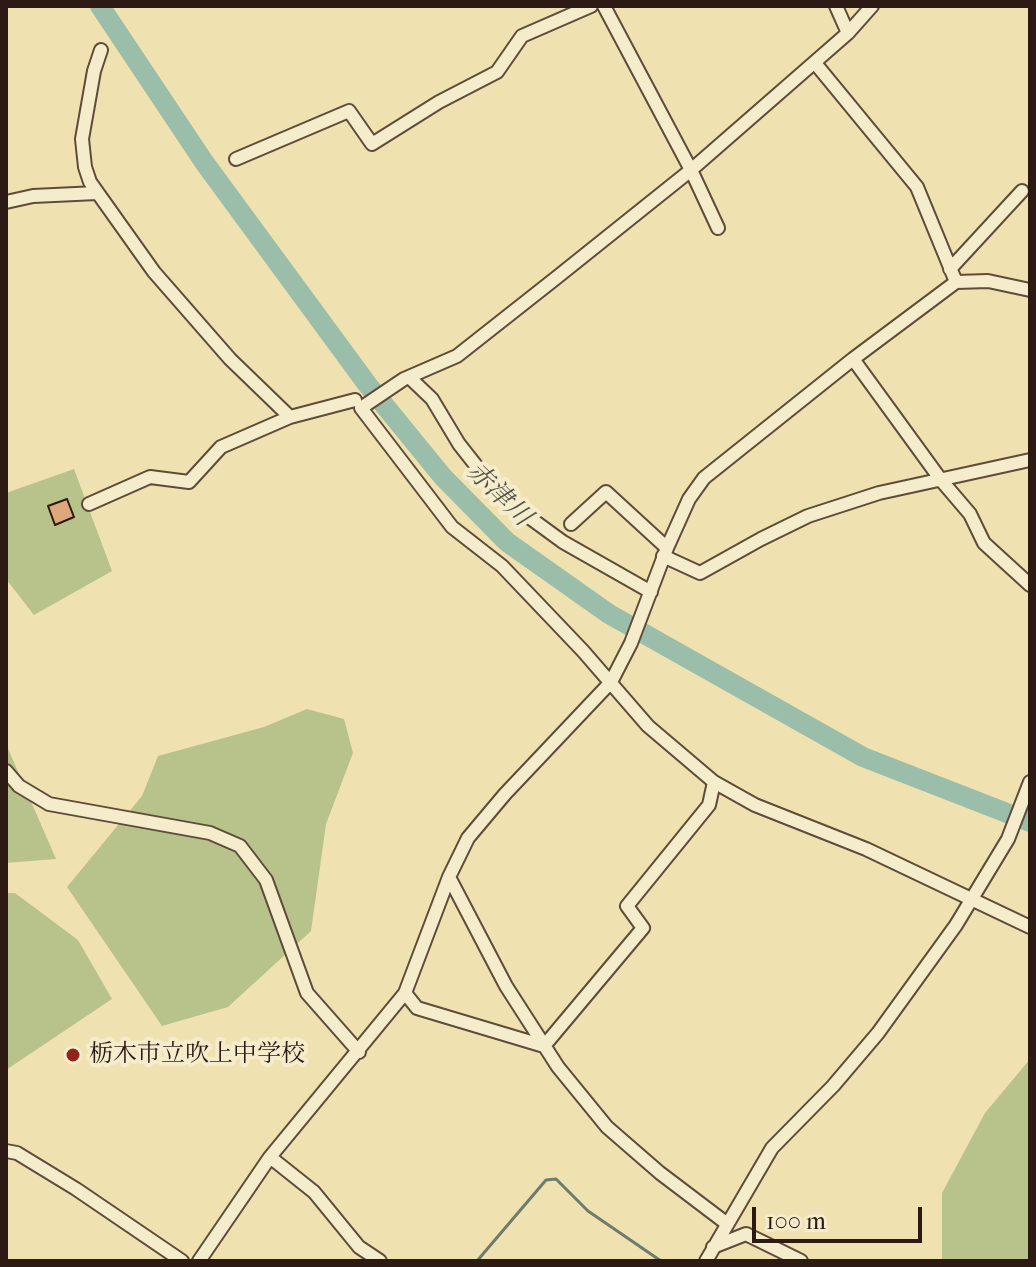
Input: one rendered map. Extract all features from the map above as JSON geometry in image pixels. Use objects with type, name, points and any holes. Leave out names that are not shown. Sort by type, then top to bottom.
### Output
[{"type":"street","points":[[236,159],[349,111],[372,144],[439,102],[497,72],[522,36],[591,6]]},
{"type":"street","points":[[604,6],[691,170],[718,228]]},
{"type":"street","points":[[836,6],[848,33]]},
{"type":"street","points":[[89,504],[150,477],[189,482],[221,447],[290,417],[361,402],[457,356],[691,170],[815,63],[872,6]]},
{"type":"street","points":[[101,50],[82,139],[85,167],[97,193],[154,272],[230,359],[290,417]]},
{"type":"street","points":[[815,63],[917,187],[956,282]]},
{"type":"street","points":[[950,269],[1022,191]]},
{"type":"street","points":[[6,202],[33,196],[97,193]]},
{"type":"street","points":[[199,1261],[270,1157],[405,993],[449,877],[468,838],[611,682],[631,643],[665,552],[689,499],[704,478],[853,359],[956,282],[988,281],[1030,290]]},
{"type":"street","points":[[853,359],[941,480],[970,514],[984,543],[1030,585]]},
{"type":"street","points":[[406,378],[432,399],[459,444],[500,496],[563,542],[650,596]]},
{"type":"street","points":[[361,402],[361,408],[452,527],[502,566],[648,726],[714,782],[755,805],[866,849],[1030,927]]},
{"type":"street","points":[[571,524],[606,492],[665,552],[700,573],[808,516],[879,493],[1030,460]]},
{"type":"street","points":[[6,771],[19,786],[49,804],[210,833],[240,846],[266,880],[307,993],[359,1052]]},
{"type":"street","points":[[544,1046],[643,928],[627,906],[709,805],[714,782]]},
{"type":"street","points":[[706,1261],[772,1148],[833,1086],[878,1033],[974,899],[1011,832],[1029,784]]},
{"type":"street","points":[[449,877],[506,986],[544,1046],[607,1127],[660,1173],[726,1223]]},
{"type":"street","points":[[405,993],[417,1008],[544,1046]]},
{"type":"street","points":[[6,1151],[17,1153],[76,1189],[182,1261]]},
{"type":"street","points":[[270,1157],[314,1192],[359,1247],[380,1261]]},
{"type":"street","points":[[713,1247],[746,1234],[801,1261]]},
{"type":"green space","points":[[74,469],[112,571],[34,615],[6,579],[6,493]]},
{"type":"green space","points":[[307,709],[344,719],[353,753],[326,824],[311,931],[228,1007],[162,1026],[67,887],[142,796],[158,756],[264,727]]},
{"type":"green space","points":[[6,744],[56,859],[6,863]]},
{"type":"green space","points":[[6,893],[15,893],[78,940],[112,999],[6,1070]]},
{"type":"green space","points":[[1030,1059],[1030,1261],[942,1261],[942,1193],[985,1113]]},
{"type":"building","points":[[67,499],[74,517],[55,525],[48,506]]},
{"type":"waterway","name":"赤津川","points":[[100,6],[204,162],[367,384],[443,477],[507,542],[609,614],[863,757],[1030,822]]},
{"type":"waterway","points":[[477,1261],[546,1180],[556,1179],[588,1211],[661,1261]]},
{"type":"place","name":"栃木市立吹上中学校","points":[[73,1055]]}]
